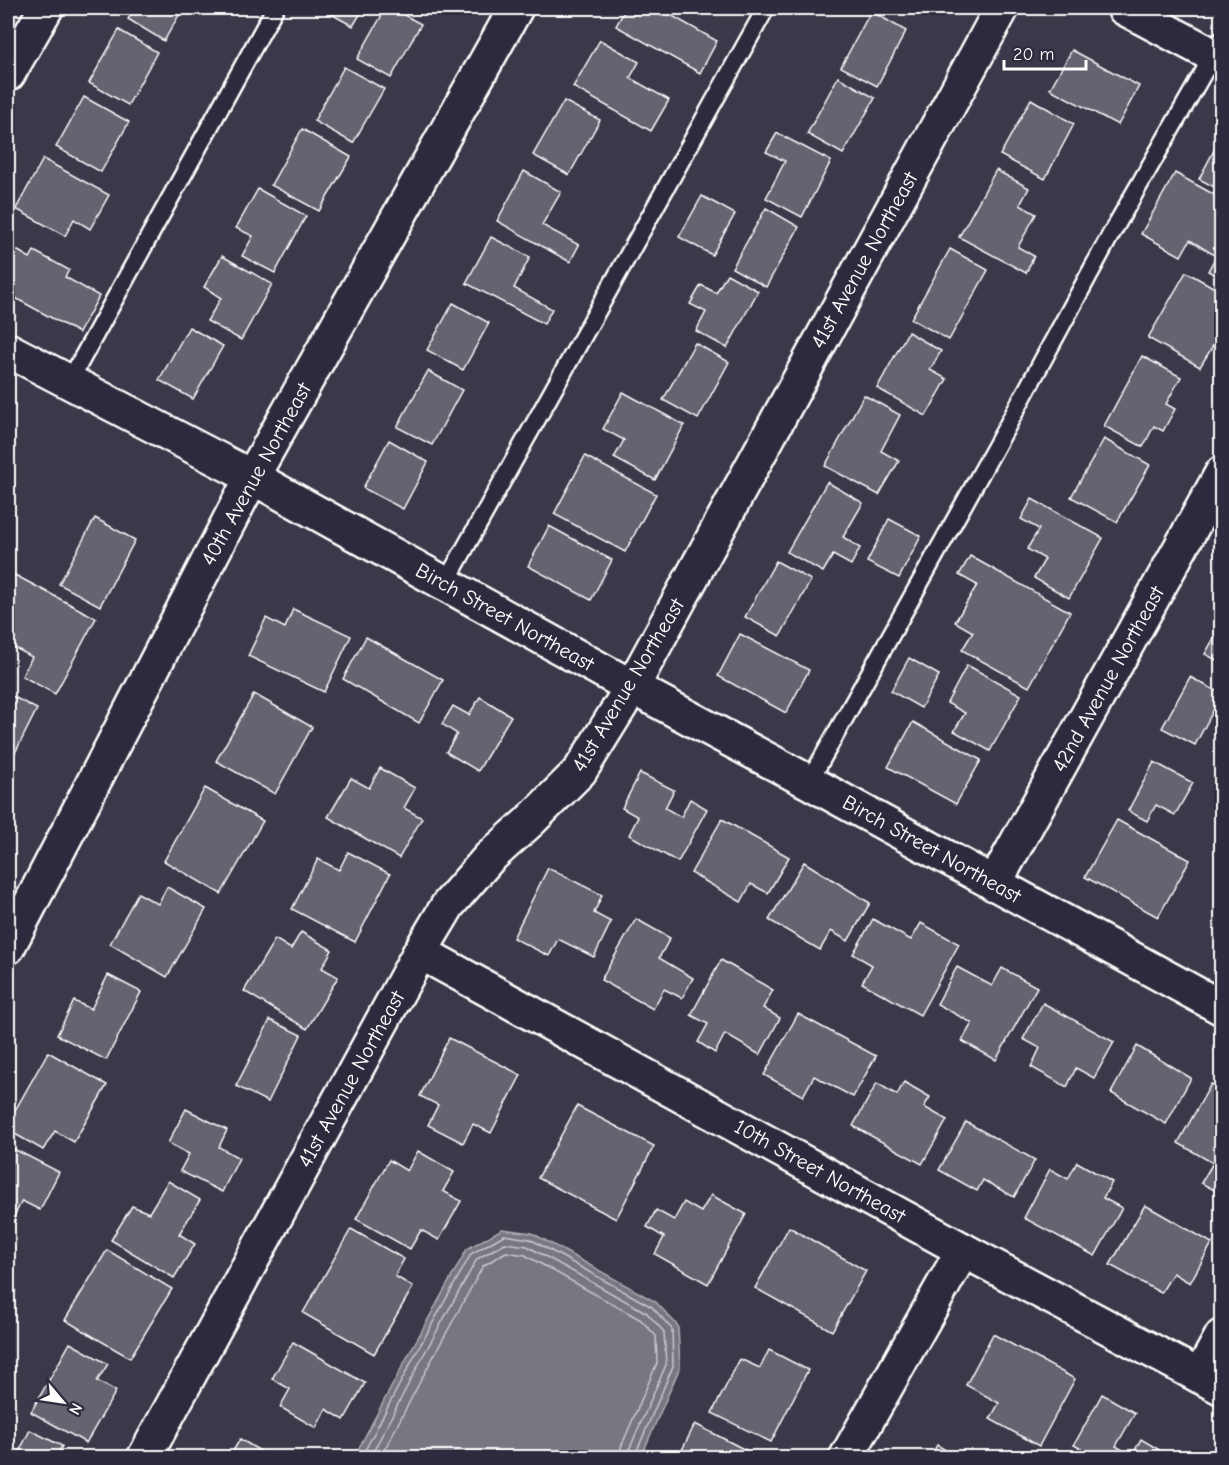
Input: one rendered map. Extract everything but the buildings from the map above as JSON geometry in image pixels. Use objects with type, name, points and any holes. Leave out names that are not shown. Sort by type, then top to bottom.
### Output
[{"type":"street","points":[[8,74],[45,8]]},
{"type":"street","name":"40th Avenue Northeast","points":[[8,947],[252,477],[516,8]]},
{"type":"street","name":"41st Avenue Northeast","points":[[144,1458],[420,952],[448,905],[489,858],[580,771],[632,687],[1002,8]]},
{"type":"street","points":[[1124,8],[1219,52]]},
{"type":"street","name":"Birch Street Northeast","points":[[8,350],[252,477],[1221,1008]]},
{"type":"street","name":"42nd Avenue Northeast","points":[[994,884],[1221,473]]},
{"type":"street","name":"10th Street Northeast","points":[[420,952],[963,1250],[1211,1382]]},
{"type":"street","points":[[846,1458],[963,1250]]},
{"type":"street","points":[[1211,1382],[1221,1336]]},
{"type":"lane","points":[[69,382],[275,8]]},
{"type":"lane","points":[[445,584],[766,8]]},
{"type":"lane","points":[[809,782],[1110,236],[1219,52]]},
{"type":"water","points":[[502,1229],[532,1233],[656,1302],[678,1326],[680,1367],[641,1457],[354,1457],[467,1249]]}]
